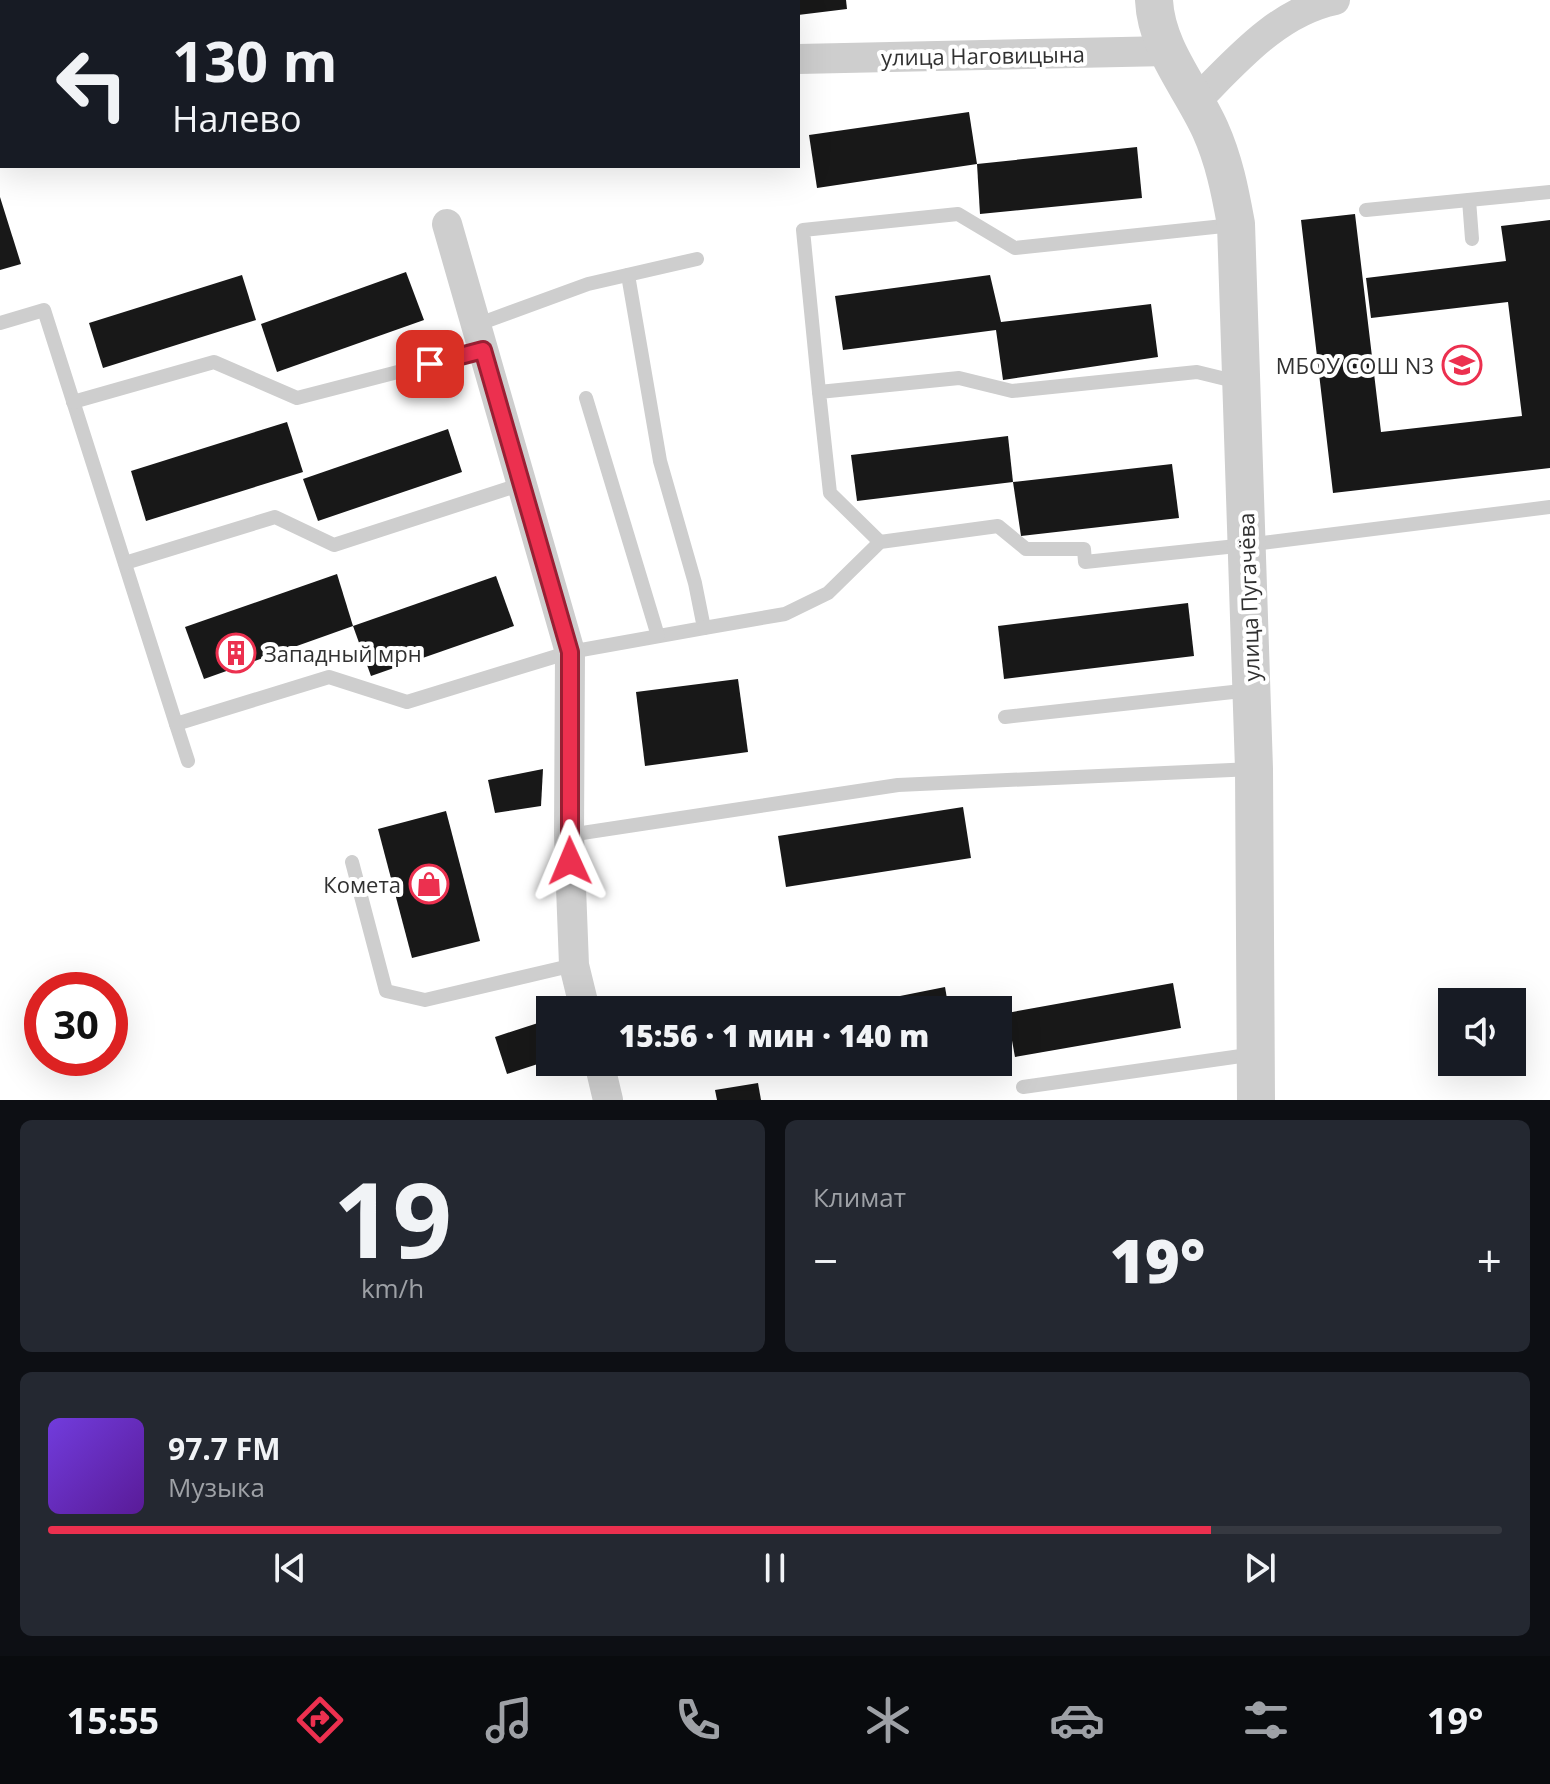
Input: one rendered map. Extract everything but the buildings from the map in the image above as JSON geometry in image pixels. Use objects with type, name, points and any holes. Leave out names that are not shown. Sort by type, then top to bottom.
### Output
[{"type":"street","name":"улица Пугачёва","points":[[1154,0],[1168,51],[1210,129],[1228,178],[1236,224],[1254,769],[1256,1100]]},
{"type":"street","points":[[1195,102],[1255,43],[1284,21],[1313,5],[1335,0]]},
{"type":"street","name":"улица Наговицына","points":[[800,59],[1168,51]]},
{"type":"street","points":[[447,224],[570,652],[569,835],[574,965],[582,996]]},
{"type":"street","points":[[602,1076],[608,1100]]},
{"type":"lane","points":[[1366,210],[1550,192]]},
{"type":"lane","points":[[1469,200],[1472,239]]},
{"type":"lane","points":[[880,542],[830,493],[803,230],[958,214],[1015,248],[1236,224]]},
{"type":"lane","points":[[73,402],[214,362],[297,398],[480,338],[588,284],[697,259]]},
{"type":"lane","points":[[628,275],[660,461],[695,583],[704,628]]},
{"type":"lane","points":[[0,323],[44,310],[188,761]]},
{"type":"lane","points":[[819,392],[959,378],[1012,391],[1197,372],[1241,383]]},
{"type":"lane","points":[[586,398],[658,636]]},
{"type":"lane","points":[[125,563],[275,517],[334,545],[522,484]]},
{"type":"lane","points":[[176,724],[329,677],[407,702],[570,652],[785,614],[828,593],[880,542],[998,526],[1026,549],[1084,549],[1085,562],[1550,507]]},
{"type":"lane","points":[[1005,717],[1252,690]]},
{"type":"lane","points":[[569,835],[898,785],[1254,769]]},
{"type":"lane","points":[[352,862],[386,991],[425,1000],[574,965]]},
{"type":"lane","points":[[1023,1087],[1255,1054]]},
{"type":"place","name":"МБОУ СОШ N3","points":[[1462,365]]},
{"type":"place","name":"Западный мрн","points":[[236,653]]},
{"type":"place","name":"Комета","points":[[429,884]]},
{"type":"route","points":[[430,364],[483,350],[570,652],[570,861]]}]
